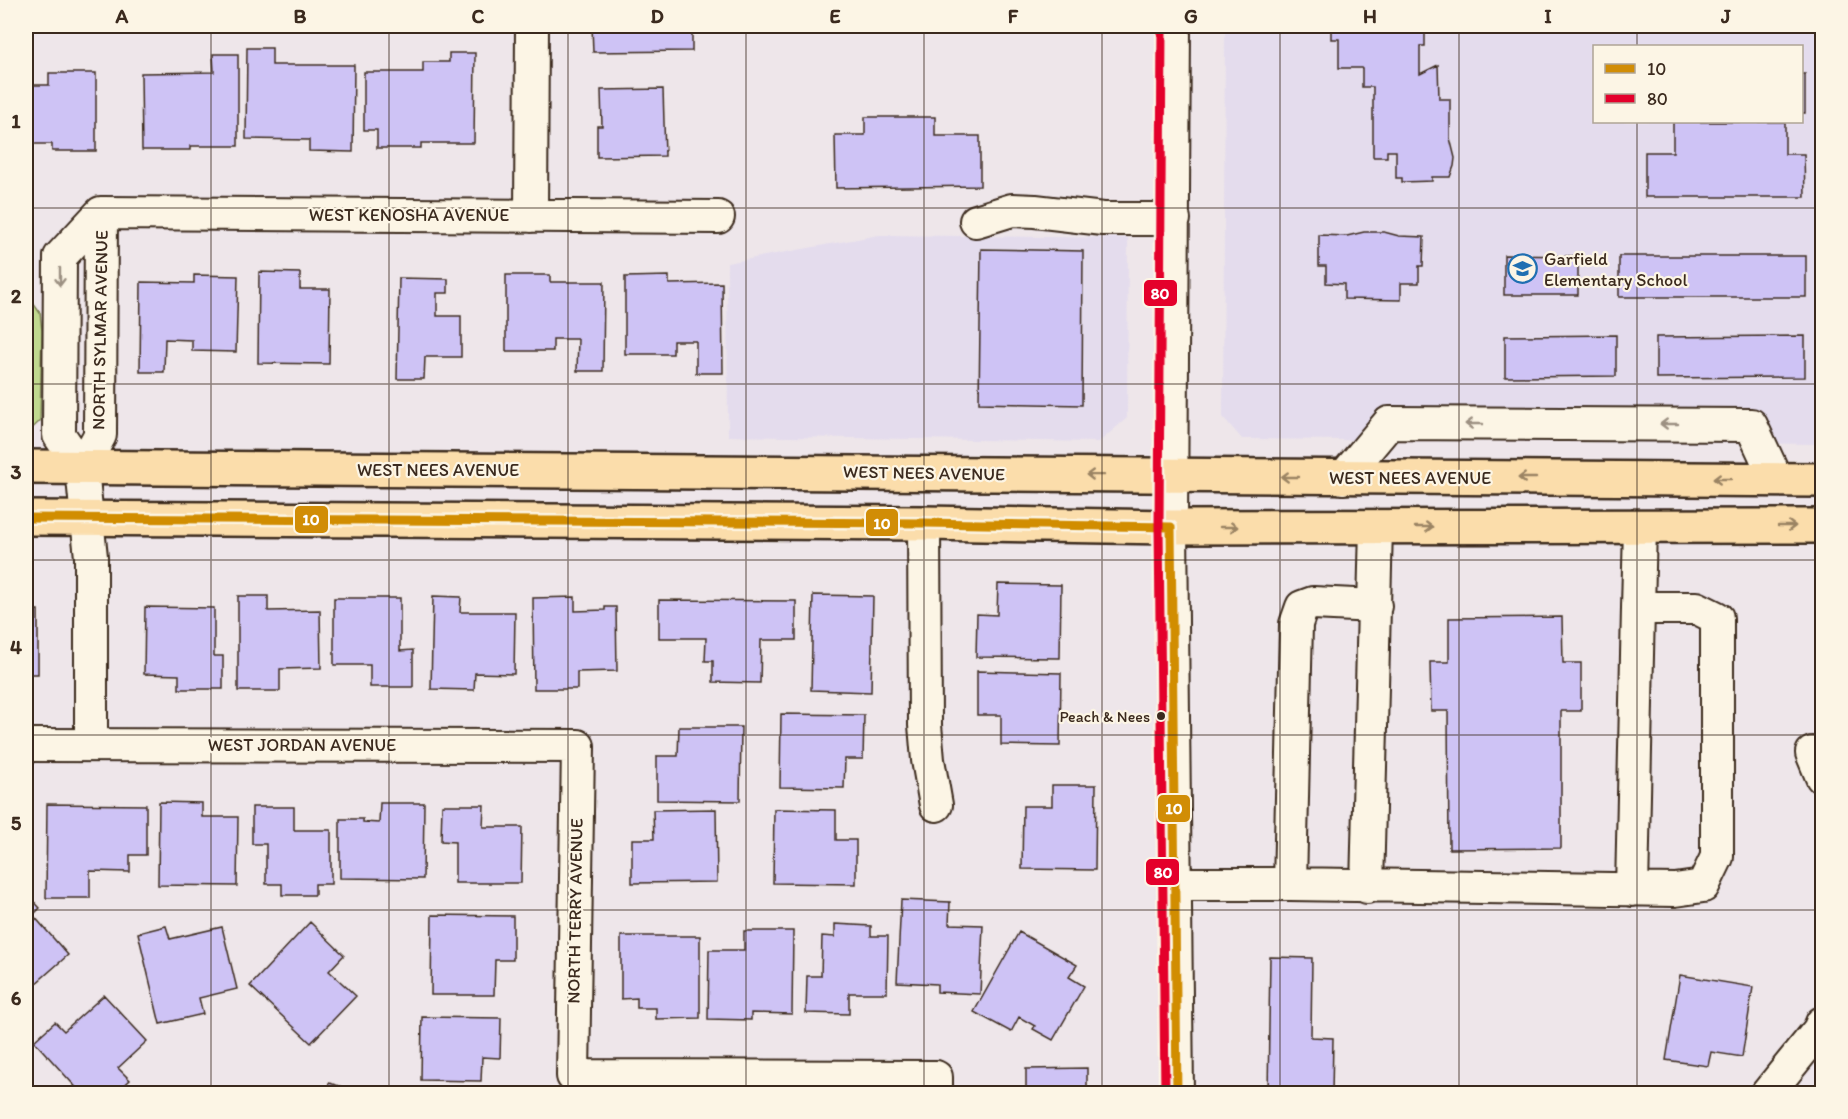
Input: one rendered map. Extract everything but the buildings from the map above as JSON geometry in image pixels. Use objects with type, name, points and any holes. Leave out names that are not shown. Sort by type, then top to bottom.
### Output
[{"type":"main road","name":"WEST NEES AVENUE","points":[[26,467],[1822,480]]},
{"type":"main road","points":[[26,518],[924,523],[1171,527],[1822,526]]},
{"type":"street","points":[[531,216],[532,26]]},
{"type":"street","points":[[1174,26],[1171,527],[1177,1094]]},
{"type":"street","points":[[976,221],[1012,210],[1103,219],[1174,219]]},
{"type":"street","name":"WEST KENOSHA AVENUE","points":[[101,213],[718,218]]},
{"type":"street","name":"NORTH SYLMAR AVENUE","points":[[82,468],[100,435],[101,213]]},
{"type":"street","name":"NORTH SYLMAR AVENUE","points":[[91,745],[91,557],[82,468],[59,435],[60,257],[101,213]]},
{"type":"street","points":[[1342,478],[1389,423],[1751,425],[1776,479]]},
{"type":"street","points":[[924,523],[925,725],[936,805]]},
{"type":"street","points":[[1367,887],[1376,526]]},
{"type":"street","points":[[1632,890],[1640,526]]},
{"type":"street","points":[[1290,884],[1296,624],[1302,607],[1313,603],[1375,606]]},
{"type":"street","points":[[1175,884],[1632,890],[1675,890],[1703,886],[1717,857],[1717,618],[1697,608],[1638,608]]},
{"type":"street","name":"WEST JORDAN AVENUE","points":[[26,745],[578,746]]},
{"type":"street","name":"NORTH TERRY AVENUE","points":[[578,746],[573,1076],[936,1085]]},
{"type":"street","points":[[1767,1094],[1819,1030],[1822,1023]]},
{"type":"shaded area","name":"Garfield Elementary School","points":[[1225,26],[1822,26],[1822,444],[1242,439],[1223,417]]},
{"type":"shaded area","points":[[879,235],[1128,238],[1127,418],[1099,442],[728,436],[727,263]]},
{"type":"green space","points":[[26,293],[40,313],[42,331],[40,421],[26,434]]},
{"type":"transit line","name":"80","points":[[1162,26],[1159,527],[1165,1094]]},
{"type":"transit line","name":"10","points":[[26,518],[924,523],[1171,527],[1177,1094]]},
{"type":"place","name":"Garfield Elementary School","points":[[1523,269]]},
{"type":"place","name":"Peach & Nees","points":[[1161,716]]}]
